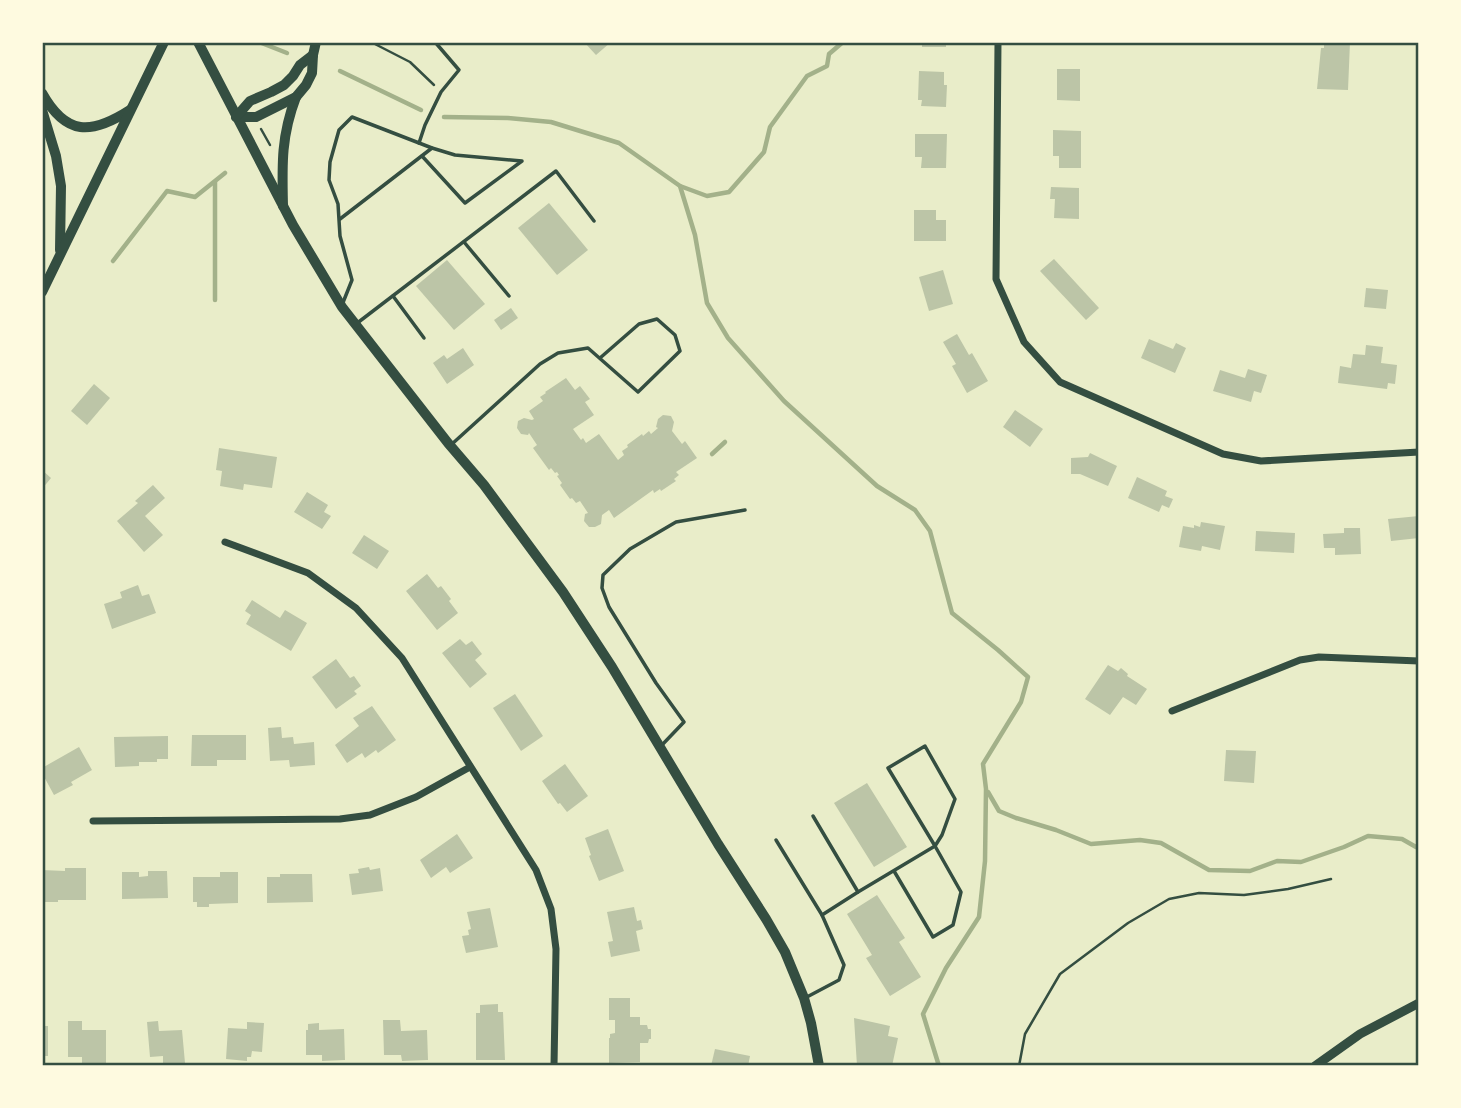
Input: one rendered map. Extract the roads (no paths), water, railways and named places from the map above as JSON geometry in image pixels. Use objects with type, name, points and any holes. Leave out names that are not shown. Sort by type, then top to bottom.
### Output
[{"type":"main road","points":[[42,292],[164,42]]},
{"type":"main road","points":[[198,42],[283,206],[342,307],[500,506],[563,592],[612,667],[785,952],[804,998],[818,1066]]},
{"type":"main road","points":[[283,206],[282,153],[287,125],[296,97],[312,73],[316,42]]},
{"type":"main road","points":[[236,117],[250,102],[284,85],[300,65],[313,55]]},
{"type":"main road","points":[[42,93],[50,108],[59,117],[81,127],[108,123],[132,108]]},
{"type":"main road","points":[[236,117],[256,117],[296,97]]},
{"type":"main road","points":[[42,110],[60,178],[60,257]]},
{"type":"street","points":[[998,42],[996,279],[1024,342],[1060,382],[1223,454],[1261,461],[1419,452]]},
{"type":"street","points":[[225,542],[308,573],[356,608],[402,658],[536,870],[551,909],[556,948],[554,1066]]},
{"type":"street","points":[[1172,711],[1300,660],[1319,657],[1419,661]]},
{"type":"street","points":[[93,821],[350,818],[370,815],[416,797],[470,767]]},
{"type":"street","points":[[1315,1066],[1360,1034],[1419,1003]]},
{"type":"lane","points":[[419,143],[441,92],[459,70],[435,42]]},
{"type":"lane","points":[[342,307],[352,281],[340,236],[338,204],[329,180],[330,162],[339,130],[352,117],[456,155],[522,161],[465,203],[422,156]]},
{"type":"lane","points":[[340,219],[432,148]]},
{"type":"lane","points":[[355,325],[556,171],[594,221]]},
{"type":"lane","points":[[464,242],[509,296]]},
{"type":"lane","points":[[393,296],[424,338]]},
{"type":"lane","points":[[450,446],[540,364],[558,353],[588,348],[638,392],[680,351],[675,335],[657,319],[639,324],[600,358]]},
{"type":"lane","points":[[660,748],[684,722],[656,683],[609,607],[602,588],[603,575],[630,548],[676,522],[745,509]]},
{"type":"lane","points":[[822,915],[858,892],[935,846],[942,835],[955,799],[925,746],[887,768],[935,846],[961,892],[953,925],[933,937],[894,871]]},
{"type":"lane","points":[[813,816],[858,892]]},
{"type":"lane","points":[[776,839],[822,915],[844,965],[839,980],[804,998]]},
{"type":"waterway","points":[[259,42],[287,53]]},
{"type":"waterway","points":[[680,186],[707,196],[729,192],[764,152],[770,127],[807,76],[827,66],[829,54],[843,42]]},
{"type":"waterway","points":[[340,71],[421,110]]},
{"type":"waterway","points":[[444,117],[551,122],[619,143],[680,186],[695,235],[707,303],[728,338],[784,401],[877,486],[915,510],[930,531],[952,613],[1028,677],[1021,702],[983,764],[986,789],[985,861],[979,917],[946,968],[923,1014],[939,1066]]},
{"type":"waterway","points":[[113,261],[167,191],[195,197],[225,173]]},
{"type":"waterway","points":[[215,182],[215,300]]},
{"type":"waterway","points":[[712,454],[725,442]]},
{"type":"waterway","points":[[988,792],[999,811],[1016,818],[1091,844],[1140,840],[1161,843],[1209,870],[1250,871],[1277,861],[1301,862],[1368,836],[1402,839],[1419,846]]}]
